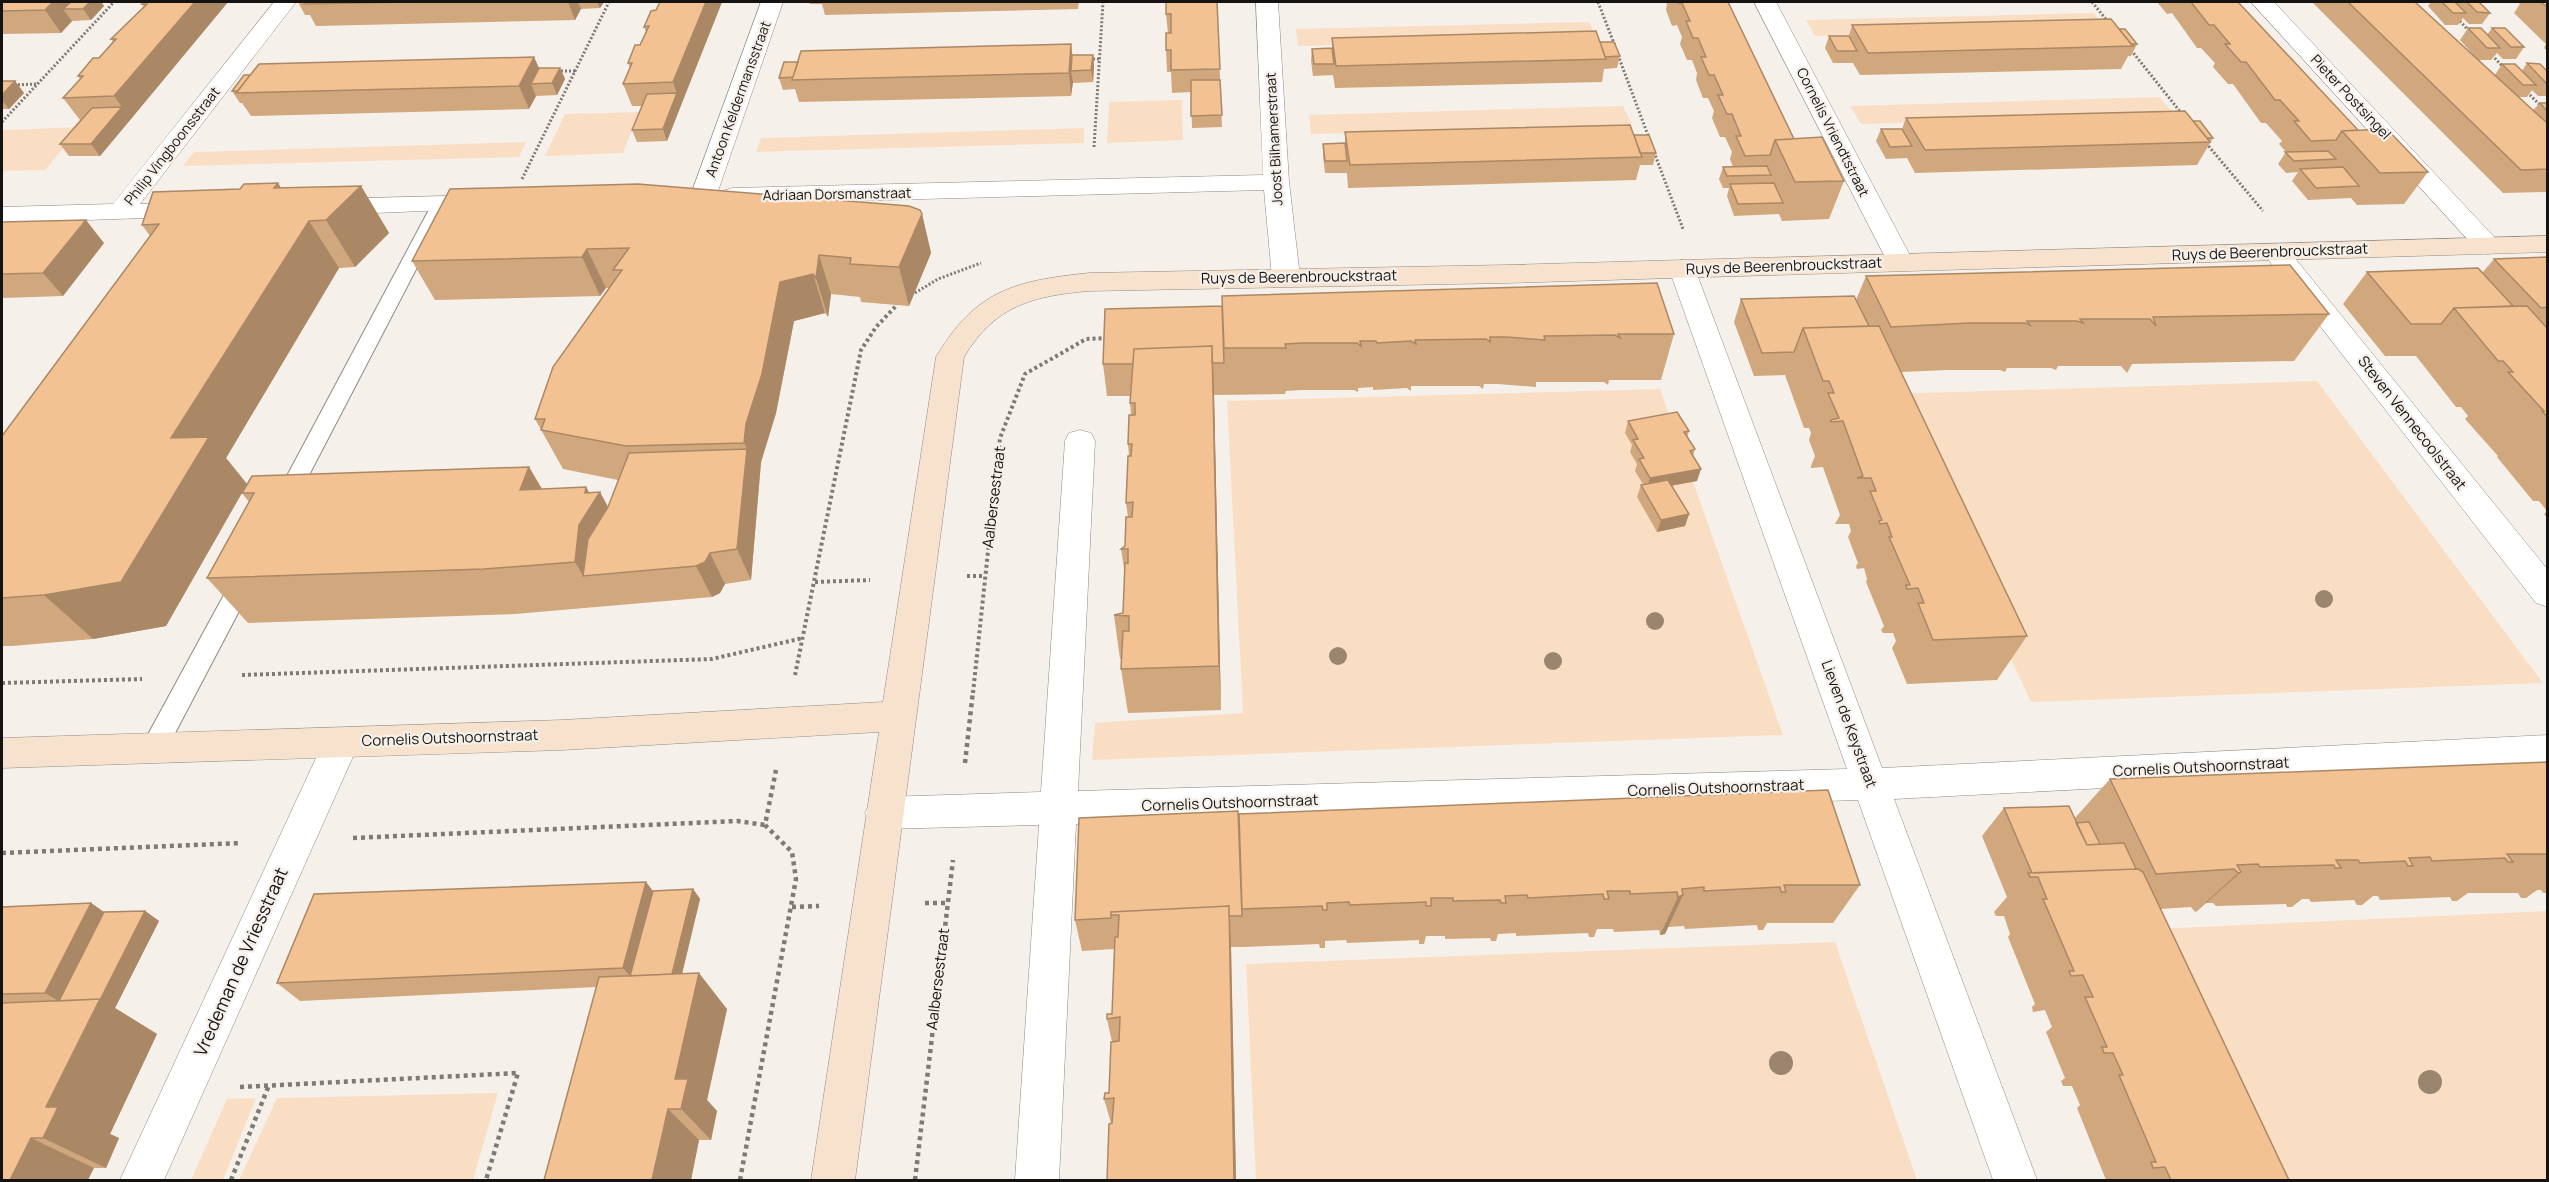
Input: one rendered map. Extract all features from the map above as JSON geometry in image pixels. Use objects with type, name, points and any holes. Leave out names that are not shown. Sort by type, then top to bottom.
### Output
[{"type":"street","name":"Philip Vingboonsstraat","points":[[120,212],[285,2]]},
{"type":"street","name":"Antoon Keldermansstraat","points":[[691,197],[772,2]]},
{"type":"street","name":"Joost Bilhamerstraat","points":[[1267,2],[1276,182],[1286,277]]},
{"type":"street","name":"Cornelis Vriendtstraat","points":[[1765,2],[1901,263]]},
{"type":"street","name":"Pieter Postsingel","points":[[2262,2],[2488,246]]},
{"type":"street","name":"Adriaan Dorsmanstraat","points":[[691,197],[1276,182]]},
{"type":"street","points":[[298,207],[510,202]]},
{"type":"street","points":[[2,215],[215,210]]},
{"type":"street","name":"Ruys de Beerenbrouckstraat","points":[[898,716],[950,357],[962,334],[974,320],[990,307],[1022,292],[1047,286],[1089,282],[1682,269],[2547,244]]},
{"type":"street","name":"Steven Vennecoolstraat","points":[[2276,252],[2547,594]]},
{"type":"street","name":"Lieven de Keystraat","points":[[1682,269],[2015,1180]]},
{"type":"street","points":[[1037,1180],[1080,441]]},
{"type":"street","points":[[833,1180],[898,716]]},
{"type":"street","name":"Cornelis Outshoornstraat","points":[[2,753],[341,743],[785,724],[898,716]]},
{"type":"street","name":"Vredeman de Vriesstraat","points":[[142,1180],[341,743]]},
{"type":"street","name":"Cornelis Outshoornstraat","points":[[884,813],[1871,784],[2547,750]]},
{"type":"lane","points":[[274,521],[441,204]]},
{"type":"lane","points":[[154,748],[258,552]]},
{"type":"path","points":[[2,122],[114,2]]},
{"type":"path","points":[[510,202],[609,2]]},
{"type":"path","points":[[1092,187],[1103,2]]},
{"type":"path","points":[[1598,2],[1650,140],[1638,140]]},
{"type":"path","points":[[2092,2],[2113,27]]},
{"type":"path","points":[[2449,10],[2474,36]]},
{"type":"path","points":[[2127,45],[2184,116]]},
{"type":"path","points":[[2490,53],[2506,70]]},
{"type":"path","points":[[1088,59],[1100,59]]},
{"type":"path","points":[[551,72],[575,71]]},
{"type":"path","points":[[13,85],[37,84]]},
{"type":"path","points":[[2523,87],[2547,113]]},
{"type":"path","points":[[2200,135],[2267,216]]},
{"type":"path","points":[[1654,150],[1684,232]]},
{"type":"path","name":"Aalbersestraat","points":[[915,1180],[960,810],[1000,438],[1025,374],[1086,339],[1109,338]]},
{"type":"path","points":[[2,683],[712,659],[803,638]]},
{"type":"path","points":[[2,853],[737,821],[765,825]]},
{"type":"path","points":[[183,1089],[518,1073],[486,1180]]},
{"type":"path","points":[[231,1180],[269,1085]]},
{"type":"shaded area","points":[[2094,13],[2108,29],[1815,36],[1806,20]]},
{"type":"shaded area","points":[[1589,22],[1597,38],[1298,46],[1296,29]]},
{"type":"shaded area","points":[[2159,97],[2176,116],[1861,124],[1850,106]]},
{"type":"shaded area","points":[[1182,100],[1183,140],[1107,143],[1109,102]]},
{"type":"shaded area","points":[[1623,106],[1632,125],[1311,134],[1309,115]]},
{"type":"shaded area","points":[[639,112],[623,153],[545,156],[565,114]]},
{"type":"shaded area","points":[[81,127],[45,170],[2,171],[2,132],[4,130]]},
{"type":"shaded area","points":[[1084,128],[1084,143],[756,152],[761,138]]},
{"type":"shaded area","points":[[526,142],[519,157],[183,166],[194,152]]},
{"type":"shaded area","points":[[2317,381],[2543,683],[2031,702],[1888,394]]},
{"type":"shaded area","points":[[1660,389],[1783,735],[1092,760],[1095,723],[1243,713],[1227,401]]},
{"type":"shaded area","points":[[2547,911],[2547,1180],[2250,1180],[2133,930]]},
{"type":"shaded area","points":[[1835,942],[1917,1180],[1256,1180],[1246,964]]},
{"type":"shaded area","points":[[498,1093],[473,1180],[239,1180],[277,1098]]},
{"type":"shaded area","points":[[256,1098],[223,1180],[191,1180],[227,1099]]},
{"type":"building","points":[[2,2],[53,2],[45,10],[2,11]]},
{"type":"building","points":[[71,2],[90,2],[83,9],[63,9]]},
{"type":"building","points":[[145,2],[195,2],[114,96],[63,98],[83,76],[78,76],[93,58],[99,58],[116,39],[111,39],[147,4],[142,4]]},
{"type":"building","points":[[305,2],[411,2],[304,4]]},
{"type":"building","points":[[660,2],[706,2],[673,82],[623,84],[632,63],[628,63],[635,45],[640,45],[649,26],[644,27],[651,11],[656,10]]},
{"type":"building","points":[[1166,2],[1217,2],[1220,69],[1171,70],[1171,50],[1166,50],[1166,33],[1171,33],[1171,14],[1166,14]]},
{"type":"building","points":[[1677,2],[1728,2],[1794,139],[1775,140],[1770,155],[1745,156],[1736,136],[1741,136],[1732,114],[1727,114],[1718,95],[1723,95],[1714,75],[1709,75],[1701,57],[1706,57],[1698,38],[1693,38],[1686,21],[1690,21],[1682,3]]},
{"type":"building","points":[[2191,2],[2238,2],[2358,130],[2342,131],[2336,140],[2311,141],[2294,121],[2299,121],[2280,100],[2275,100],[2246,62],[2241,62],[2225,44],[2230,44],[2214,25],[2209,25]]},
{"type":"building","points":[[2348,2],[2415,2],[2547,123],[2547,169],[2521,170]]},
{"type":"building","points":[[2442,2],[2455,2],[2466,13],[2453,13]]},
{"type":"building","points":[[2467,2],[2479,2],[2490,13],[2477,12]]},
{"type":"building","points":[[2111,19],[2133,46],[1868,53],[1852,25]]},
{"type":"building","points":[[2468,28],[2481,28],[2500,48],[2487,48]]},
{"type":"building","points":[[2492,28],[2505,28],[2524,47],[2511,47]]},
{"type":"building","points":[[2119,29],[2125,29],[2137,44],[2131,44]]},
{"type":"building","points":[[1596,31],[1606,59],[1336,66],[1332,38]]},
{"type":"building","points":[[1829,36],[1849,36],[1857,51],[1837,51]]},
{"type":"building","points":[[1600,42],[1614,42],[1620,56],[1605,57]]},
{"type":"building","points":[[1071,44],[1069,73],[792,80],[801,51]]},
{"type":"building","points":[[1332,48],[1334,64],[1314,64],[1312,49]]},
{"type":"building","points":[[1072,55],[1093,55],[1091,70],[1071,71]]},
{"type":"building","points":[[534,57],[519,86],[236,93],[259,64]]},
{"type":"building","points":[[784,62],[798,62],[793,77],[779,78]]},
{"type":"building","points":[[2527,63],[2540,64],[2547,71],[2547,84]]},
{"type":"building","points":[[2502,64],[2515,64],[2536,85],[2523,85]]},
{"type":"building","points":[[539,68],[560,68],[552,83],[531,84]]},
{"type":"building","points":[[244,75],[250,75],[238,91],[232,91]]},
{"type":"building","points":[[1191,80],[1220,80],[1222,115],[1191,116]]},
{"type":"building","points":[[2,81],[15,81],[2,95]]},
{"type":"building","points":[[677,93],[663,129],[632,130],[647,94]]},
{"type":"building","points":[[2540,103],[2547,103],[2547,111]]},
{"type":"building","points":[[122,107],[91,144],[60,144],[92,108]]},
{"type":"building","points":[[2185,111],[2210,142],[1925,150],[1906,118]]},
{"type":"building","points":[[2193,121],[2200,121],[2213,138],[2207,138]]},
{"type":"building","points":[[1630,125],[1642,157],[1350,165],[1345,132]]},
{"type":"building","points":[[1881,129],[1902,129],[1912,146],[1890,147]]},
{"type":"building","points":[[2387,129],[2428,172],[2380,173],[2342,131]]},
{"type":"building","points":[[1634,135],[1649,135],[1656,153],[1640,153]]},
{"type":"building","points":[[1822,137],[1844,181],[1795,182],[1775,140]]},
{"type":"building","points":[[1345,143],[1347,161],[1325,161],[1323,144]]},
{"type":"building","points":[[2328,151],[2336,159],[2294,161],[2285,152]]},
{"type":"building","points":[[1767,166],[1771,175],[1727,176],[1723,167]]},
{"type":"building","points":[[2343,167],[2359,186],[2316,188],[2300,169]]},
{"type":"building","points":[[278,183],[274,188],[361,186],[326,220],[309,221],[171,438],[209,437],[121,582],[44,595],[2,598],[2,436],[159,224],[142,225],[153,192],[240,189],[244,184]]},
{"type":"building","points":[[1774,183],[1783,203],[1738,204],[1730,184]]},
{"type":"building","points":[[638,184],[909,206],[920,210],[922,214],[899,267],[850,264],[851,258],[819,255],[816,278],[813,274],[780,282],[762,374],[746,424],[744,443],[626,446],[541,430],[545,419],[535,419],[553,367],[622,270],[613,270],[629,248],[587,249],[582,257],[412,261],[450,189]]},
{"type":"building","points":[[86,220],[43,273],[2,274],[2,222]]},
{"type":"building","points":[[2547,257],[2547,307],[2541,308],[2494,259]]},
{"type":"building","points":[[2290,265],[2329,314],[2153,317],[2156,326],[2150,319],[2080,319],[2083,323],[2027,321],[2030,325],[2025,323],[1970,323],[1891,327],[1866,276]]},
{"type":"building","points":[[2478,268],[2513,306],[2454,308],[2441,324],[2411,324],[2367,272]]},
{"type":"building","points":[[1657,283],[1674,334],[1618,334],[1620,338],[1615,335],[1544,336],[1545,340],[1490,337],[1490,342],[1486,339],[1415,340],[1416,344],[1411,341],[1377,343],[1376,341],[1360,341],[1361,346],[1357,343],[1302,343],[1285,344],[1286,348],[1224,348],[1222,296]]},
{"type":"building","points":[[1854,296],[1869,326],[1803,328],[1794,352],[1762,353],[1741,299]]},
{"type":"building","points":[[1222,306],[1224,363],[1212,363],[1212,346],[1134,349],[1133,364],[1103,364],[1105,309]]},
{"type":"building","points":[[2527,306],[2547,328],[2547,417],[2508,372],[2513,372],[2503,361],[2498,361],[2454,308]]},
{"type":"building","points":[[1879,326],[2027,636],[1933,640],[1918,603],[1924,603],[1918,588],[1907,589],[1906,585],[1910,585],[1889,537],[1892,537],[1887,523],[1880,524],[1879,521],[1882,520],[1870,491],[1876,491],[1871,478],[1857,478],[1863,476],[1843,421],[1831,422],[1839,418],[1828,393],[1834,393],[1829,381],[1823,381],[1803,328]]},
{"type":"building","points":[[1212,346],[1219,666],[1121,669],[1123,631],[1129,631],[1129,616],[1114,615],[1123,613],[1125,563],[1128,563],[1128,549],[1121,549],[1125,546],[1126,517],[1132,517],[1133,502],[1126,503],[1128,456],[1131,456],[1132,444],[1128,444],[1129,415],[1135,415],[1135,403],[1130,403],[1134,349]]},
{"type":"building","points":[[1677,412],[1689,431],[1684,432],[1695,449],[1690,451],[1701,469],[1650,478],[1639,459],[1644,458],[1633,440],[1638,439],[1628,421]]},
{"type":"building","points":[[747,449],[737,549],[710,553],[705,562],[696,566],[583,576],[588,539],[608,507],[629,453]]},
{"type":"building","points":[[529,467],[520,490],[586,487],[585,493],[600,492],[579,525],[575,562],[484,569],[207,578],[254,493],[242,493],[252,476]]},
{"type":"building","points":[[1668,480],[1689,514],[1661,520],[1641,485]]},
{"type":"building","points":[[2547,762],[2547,854],[2507,854],[2513,862],[2508,862],[2505,858],[2432,861],[2430,857],[2409,858],[2413,866],[2408,866],[2405,861],[2360,863],[2358,860],[2336,860],[2341,868],[2335,868],[2334,865],[2260,867],[2258,864],[2237,865],[2241,872],[2238,873],[2234,869],[2156,874],[2110,779]]},
{"type":"building","points":[[1828,790],[1860,885],[1784,885],[1786,892],[1781,892],[1780,887],[1704,891],[1704,887],[1682,889],[1683,895],[1678,897],[1677,892],[1630,894],[1630,891],[1607,891],[1609,899],[1604,899],[1603,894],[1528,898],[1527,895],[1505,896],[1506,903],[1501,903],[1500,900],[1453,901],[1453,898],[1431,898],[1431,906],[1426,906],[1426,902],[1350,905],[1349,902],[1327,903],[1327,910],[1323,910],[1322,906],[1242,909],[1239,814]]},
{"type":"building","points":[[2069,806],[2087,845],[2124,843],[2136,869],[2032,873],[2004,808]]},
{"type":"building","points":[[1238,811],[1242,916],[1229,916],[1229,906],[1111,912],[1111,918],[1075,920],[1079,818]]},
{"type":"building","points":[[2089,822],[2100,844],[2087,845],[2076,823]]},
{"type":"building","points":[[2138,869],[2143,872],[2289,1180],[2171,1180],[2165,1167],[2153,1168],[2151,1162],[2156,1162],[2119,1075],[2123,1075],[2113,1053],[2104,1053],[2102,1047],[2107,1047],[2085,997],[2093,997],[2083,975],[2071,976],[2069,971],[2074,971],[2043,899],[2047,899],[2038,877],[2030,877],[2028,873]]},
{"type":"building","points":[[646,882],[623,968],[277,983],[314,894]]},
{"type":"building","points":[[693,889],[672,974],[630,976],[653,891]]},
{"type":"building","points":[[91,903],[45,993],[2,994],[2,907]]},
{"type":"building","points":[[1229,906],[1234,1180],[1107,1180],[1109,1124],[1112,1123],[1114,1098],[1104,1099],[1105,1093],[1109,1093],[1111,1042],[1119,1041],[1120,1017],[1107,1019],[1107,1014],[1112,1014],[1115,937],[1118,937],[1119,915],[1111,915],[1111,912]]},
{"type":"building","points":[[145,911],[96,1008],[100,999],[59,1001],[104,912]]},
{"type":"building","points":[[699,973],[675,1079],[688,1079],[681,1109],[668,1109],[652,1180],[544,1180],[599,977]]},
{"type":"building","points":[[100,999],[46,1107],[58,1107],[43,1138],[31,1138],[10,1180],[2,1180],[2,1003]]}]
